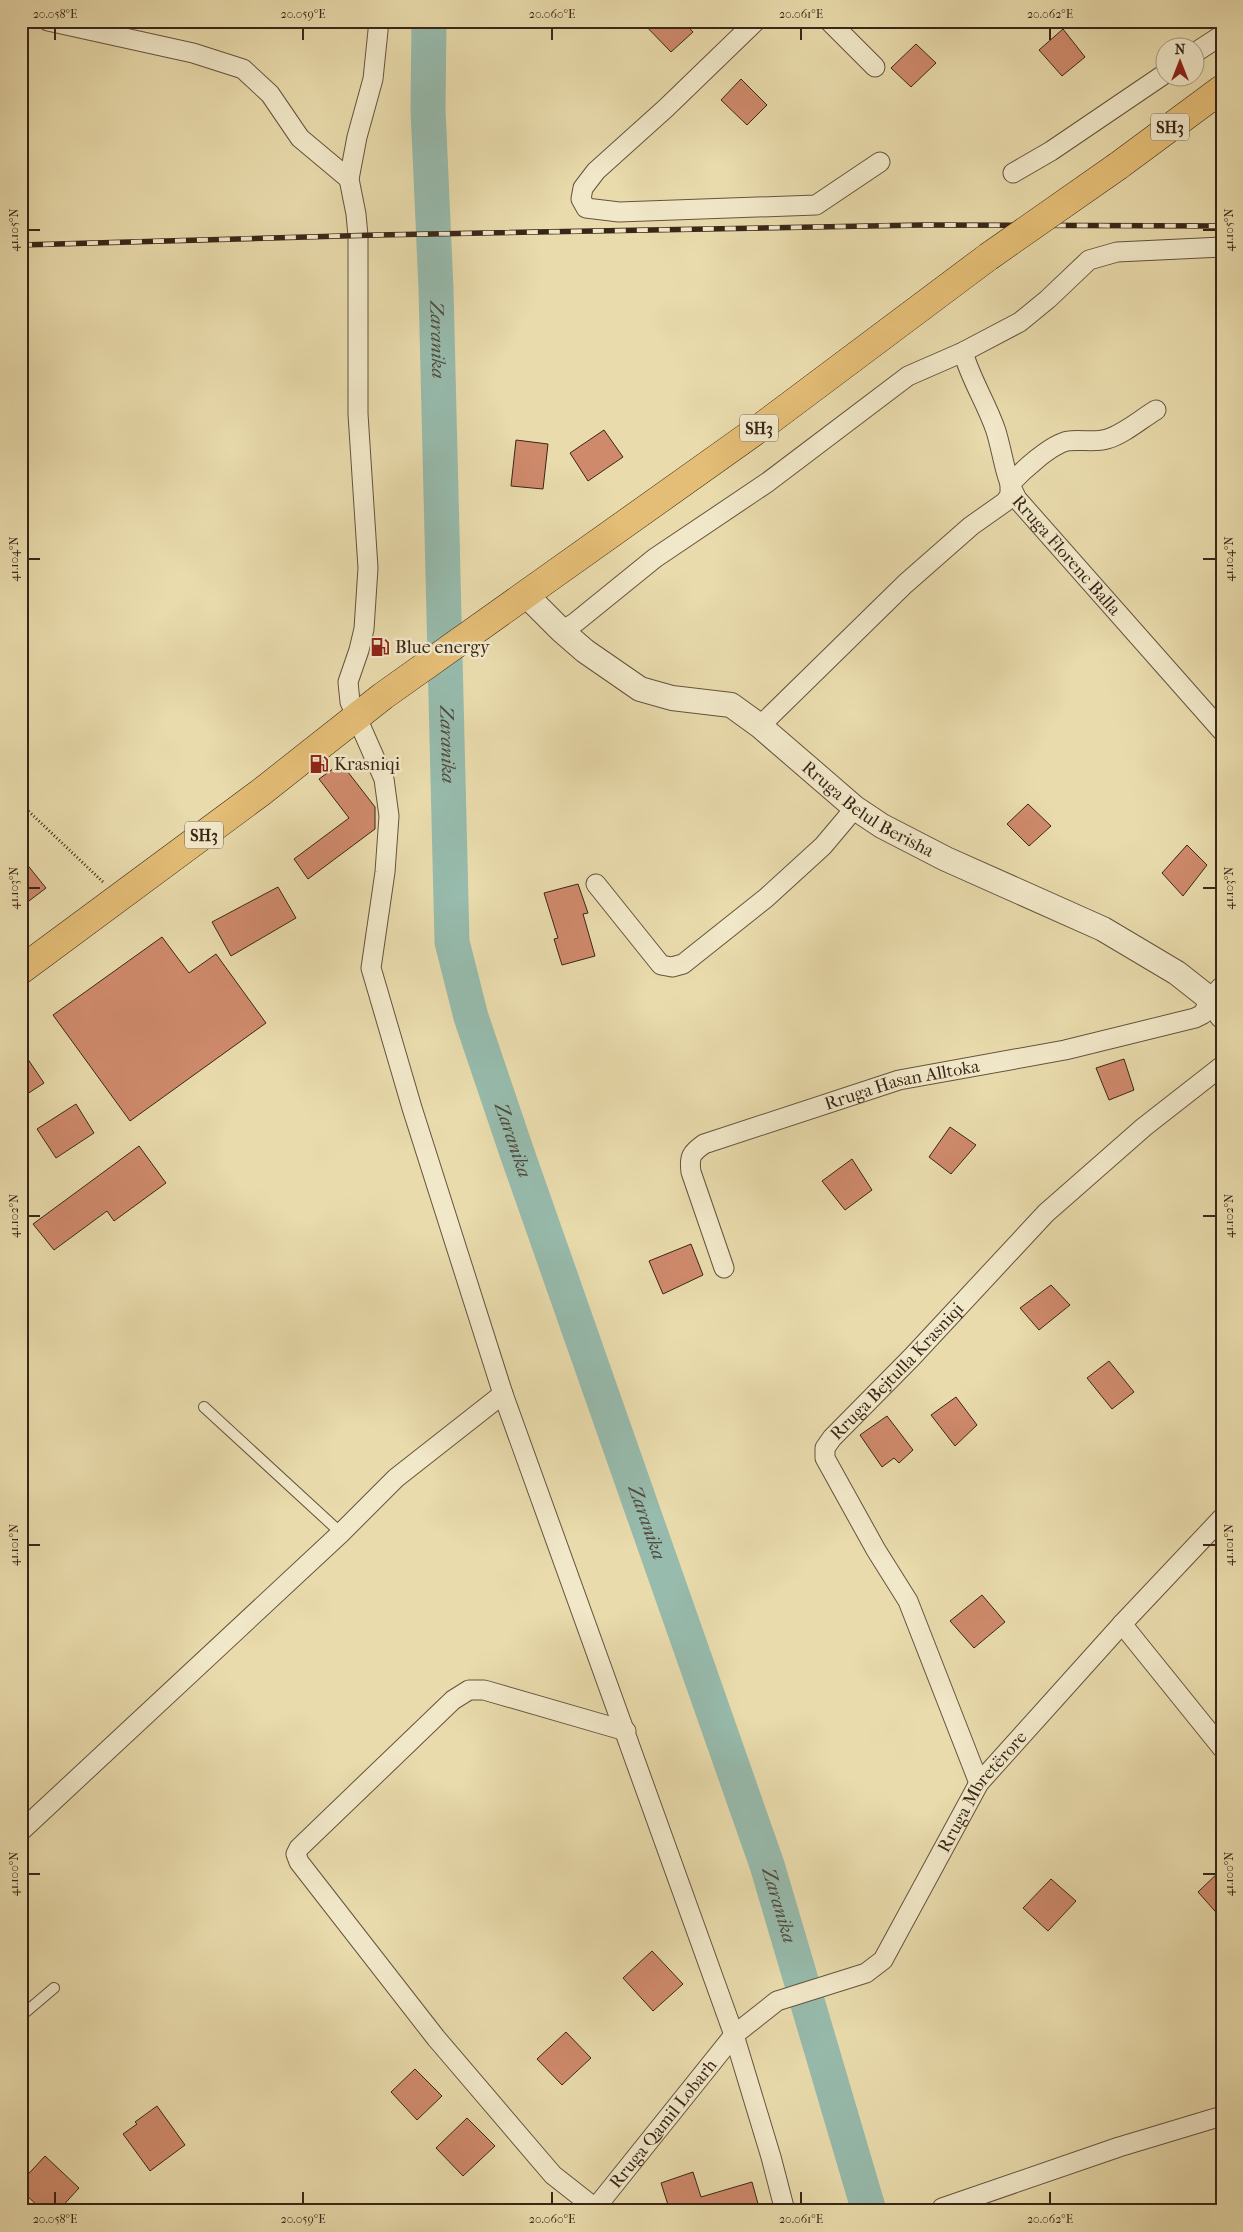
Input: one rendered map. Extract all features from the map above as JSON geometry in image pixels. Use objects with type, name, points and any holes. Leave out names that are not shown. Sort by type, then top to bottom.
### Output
[{"type":"main road","name":"SH3","points":[[21,970],[260,793],[383,696],[761,427],[988,257],[1118,166],[1222,88]]},
{"type":"street","points":[[48,21],[184,50],[243,69],[270,94],[300,138],[349,179]]},
{"type":"street","points":[[379,21],[373,78],[357,137],[349,179],[358,236],[358,414],[368,568],[364,629],[348,682],[350,702],[384,779],[389,816],[385,872],[371,968],[412,1108],[503,1394],[734,2035],[772,2157],[785,2211]]},
{"type":"street","points":[[756,21],[666,108],[596,171],[583,188],[581,199],[586,208],[619,212],[816,204],[880,162]]},
{"type":"street","points":[[829,21],[876,67]]},
{"type":"street","points":[[1206,45],[1222,34]]},
{"type":"street","points":[[1013,173],[1051,151],[1156,80]]},
{"type":"street","points":[[562,631],[576,622],[655,558],[768,482],[908,376],[963,352],[1020,322],[1048,299],[1089,260],[1117,252],[1222,247]]},
{"type":"street","name":"Rruga Florenc Balla","points":[[963,352],[967,367],[996,431],[1010,484],[1017,499],[1222,731]]},
{"type":"street","points":[[760,726],[905,584],[970,526],[1005,502],[1010,495],[1010,484],[1018,475],[1058,445],[1068,441],[1105,440],[1114,437],[1156,410]]},
{"type":"street","name":"Rruga Belul Berisha","points":[[515,602],[562,631],[585,651],[640,690],[672,698],[731,705],[760,726],[855,808],[882,826],[946,859],[1103,929],[1218,1000]]},
{"type":"street","points":[[596,884],[661,966],[672,967],[683,964],[774,892],[823,846],[855,808]]},
{"type":"street","name":"Rruga Hasan Alltoka","points":[[724,1268],[691,1172],[689,1160],[693,1152],[704,1144],[899,1080],[1065,1050],[1194,1018],[1203,1014],[1218,1000]]},
{"type":"street","name":"Rruga Bejtulla Krasniqi","points":[[979,1783],[908,1601],[876,1550],[825,1458],[825,1448],[832,1438],[912,1357],[1046,1213],[1144,1127],[1222,1066]]},
{"type":"street","points":[[21,1831],[341,1533],[396,1478],[503,1394]]},
{"type":"street","name":"Rruga Mbretërore","points":[[734,2035],[777,2001],[846,1981],[866,1973],[884,1960],[979,1783],[1122,1624],[1222,1518]]},
{"type":"street","points":[[1122,1624],[1222,1748]]},
{"type":"street","points":[[594,2210],[554,2175],[436,2038],[299,1862],[296,1854],[299,1848],[453,1700],[469,1690],[484,1690],[626,1731]]},
{"type":"street","name":"Rruga Qamil Lobarh","points":[[594,2210],[734,2035]]},
{"type":"street","points":[[942,2208],[1119,2147],[1222,2116]]},
{"type":"lane","points":[[204,1407],[341,1533]]},
{"type":"lane","points":[[21,2016],[54,1988]]},
{"type":"path","points":[[21,804],[119,898]]},
{"type":"building","points":[[641,21],[683,21],[693,32],[671,52]]},
{"type":"building","points":[[1063,29],[1085,57],[1062,76],[1039,50]]},
{"type":"building","points":[[916,44],[936,63],[911,87],[891,68]]},
{"type":"building","points":[[741,79],[767,105],[747,125],[721,100]]},
{"type":"building","points":[[604,430],[623,457],[588,481],[570,453]]},
{"type":"building","points":[[516,440],[548,444],[543,489],[511,486]]},
{"type":"building","points":[[341,763],[375,807],[375,829],[308,879],[294,859],[349,818],[319,779]]},
{"type":"building","points":[[1028,804],[1051,826],[1029,846],[1007,824]]},
{"type":"building","points":[[1187,845],[1207,865],[1183,896],[1162,873]]},
{"type":"building","points":[[21,857],[46,888],[21,907]]},
{"type":"building","points":[[578,884],[588,913],[583,914],[595,956],[562,965],[554,939],[558,938],[544,893]]},
{"type":"building","points":[[278,887],[296,918],[231,956],[212,922]]},
{"type":"building","points":[[162,937],[189,973],[216,954],[266,1023],[130,1121],[53,1015]]},
{"type":"building","points":[[21,1049],[44,1083],[21,1098]]},
{"type":"building","points":[[1124,1059],[1134,1090],[1109,1100],[1096,1068]]},
{"type":"building","points":[[76,1104],[94,1133],[56,1158],[37,1129]]},
{"type":"building","points":[[950,1127],[976,1145],[951,1174],[929,1157]]},
{"type":"building","points":[[139,1146],[166,1183],[114,1221],[107,1211],[54,1250],[33,1224]]},
{"type":"building","points":[[852,1159],[872,1190],[845,1210],[822,1181]]},
{"type":"building","points":[[691,1244],[703,1275],[663,1294],[649,1261]]},
{"type":"building","points":[[1051,1285],[1070,1305],[1039,1330],[1020,1308]]},
{"type":"building","points":[[1109,1361],[1134,1392],[1112,1409],[1087,1378]]},
{"type":"building","points":[[956,1397],[977,1425],[955,1446],[931,1415]]},
{"type":"building","points":[[887,1416],[913,1450],[899,1463],[894,1458],[882,1467],[860,1435]]},
{"type":"building","points":[[982,1595],[1005,1622],[974,1648],[950,1621]]},
{"type":"building","points":[[1222,1869],[1222,1919],[1198,1892]]},
{"type":"building","points":[[1051,1879],[1076,1901],[1048,1931],[1023,1908]]},
{"type":"building","points":[[652,1951],[683,1984],[653,2011],[623,1978]]},
{"type":"building","points":[[566,2032],[591,2058],[562,2085],[537,2059]]},
{"type":"building","points":[[415,2069],[442,2096],[417,2120],[391,2092]]},
{"type":"building","points":[[157,2106],[185,2145],[150,2171],[123,2134],[137,2124],[135,2122]]},
{"type":"building","points":[[467,2118],[495,2146],[463,2176],[436,2148]]},
{"type":"building","points":[[45,2156],[79,2188],[58,2211],[43,2211],[21,2190],[21,2182]]},
{"type":"building","points":[[693,2172],[701,2197],[752,2182],[760,2211],[670,2211],[661,2183]]},
{"type":"waterway","name":"Zaranika","points":[[429,21],[428,109],[436,289],[452,942],[471,1017],[516,1150],[767,1865],[869,2211]]},
{"type":"railway","points":[[21,245],[377,235],[922,225],[1222,226]]},
{"type":"place","name":"Blue energy","points":[[380,647]]},
{"type":"place","name":"Krasniqi","points":[[319,764]]}]
